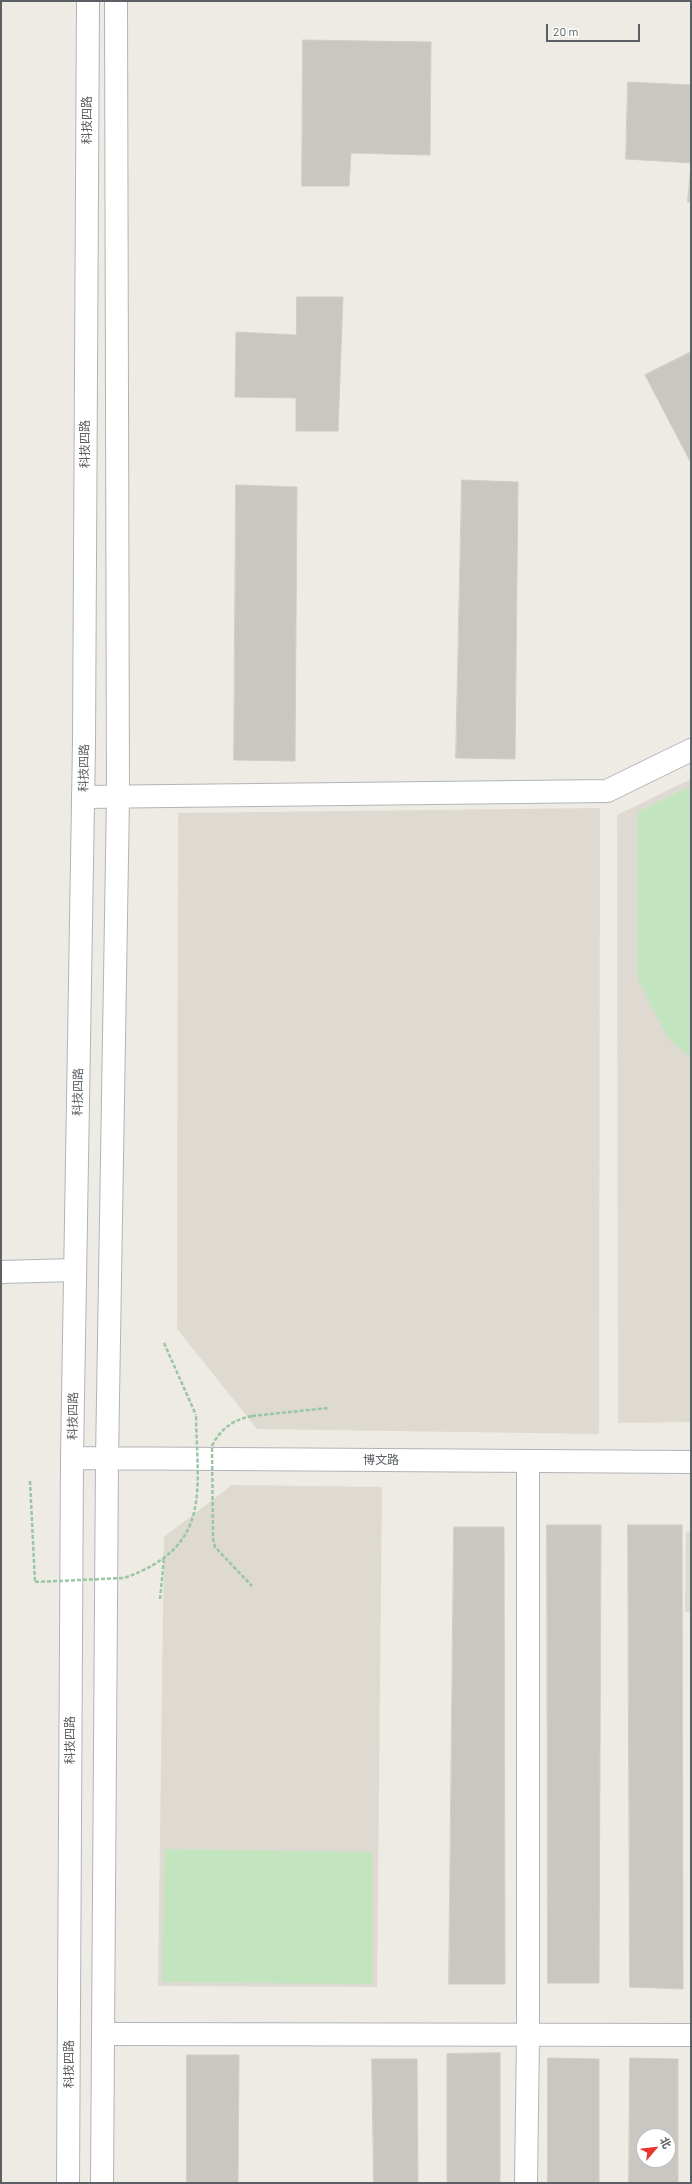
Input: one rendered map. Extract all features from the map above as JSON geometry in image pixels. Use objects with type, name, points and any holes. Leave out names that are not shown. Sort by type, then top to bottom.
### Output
[{"type":"street","name":"科技四路","points":[[68,2183],[72,1458],[83,797],[88,1]]},
{"type":"street","points":[[102,2183],[107,1459],[118,797],[116,1]]},
{"type":"street","points":[[83,797],[607,791],[691,750]]},
{"type":"street","points":[[1,1272],[74,1270]]},
{"type":"street","name":"博文路","points":[[72,1458],[691,1462]]},
{"type":"street","points":[[526,2183],[528,2036],[528,1461]]},
{"type":"street","points":[[103,2034],[528,2036],[691,2035]]},
{"type":"path","points":[[30,1481],[35,1582],[124,1578],[138,1573],[164,1557],[175,1548],[190,1527],[195,1514],[197,1498],[196,1415],[164,1343]]},
{"type":"path","points":[[252,1586],[215,1547],[213,1538],[212,1446],[218,1434],[238,1419],[328,1408]]},
{"type":"path","points":[[160,1599],[164,1557]]},
{"type":"shaded area","points":[[691,779],[691,1422],[618,1423],[617,815]]},
{"type":"shaded area","points":[[600,808],[599,1434],[257,1429],[177,1329],[178,813]]},
{"type":"shaded area","points":[[232,1485],[382,1487],[377,1987],[158,1986],[164,1537]]},
{"type":"shaded area","points":[[686,1532],[691,1532],[691,1612],[685,1612]]},
{"type":"green space","points":[[691,786],[691,1058],[668,1038],[638,980],[638,812]]},
{"type":"green space","points":[[165,1849],[372,1852],[372,1984],[162,1982]]},
{"type":"building","points":[[303,40],[431,42],[430,155],[351,153],[349,186],[302,186]]},
{"type":"building","points":[[628,82],[691,85],[691,163],[626,159]]},
{"type":"building","points":[[691,165],[691,202],[688,202]]},
{"type":"building","points":[[297,297],[343,297],[338,431],[296,431],[296,398],[235,397],[236,332],[296,335]]},
{"type":"building","points":[[691,352],[691,463],[645,375]]},
{"type":"building","points":[[462,480],[518,482],[515,759],[456,758]]},
{"type":"building","points":[[236,485],[297,487],[295,761],[234,760]]},
{"type":"building","points":[[547,1525],[601,1525],[599,1983],[548,1983]]},
{"type":"building","points":[[628,1525],[682,1525],[683,1989],[630,1987]]},
{"type":"building","points":[[454,1527],[504,1527],[505,1984],[449,1984]]},
{"type":"building","points":[[500,2053],[500,2183],[447,2183],[447,2054]]},
{"type":"building","points":[[187,2055],[239,2055],[238,2183],[187,2183]]},
{"type":"building","points":[[548,2058],[599,2059],[599,2183],[548,2183]]},
{"type":"building","points":[[630,2058],[678,2059],[678,2183],[629,2183]]},
{"type":"building","points":[[372,2059],[417,2059],[418,2183],[374,2183]]}]
